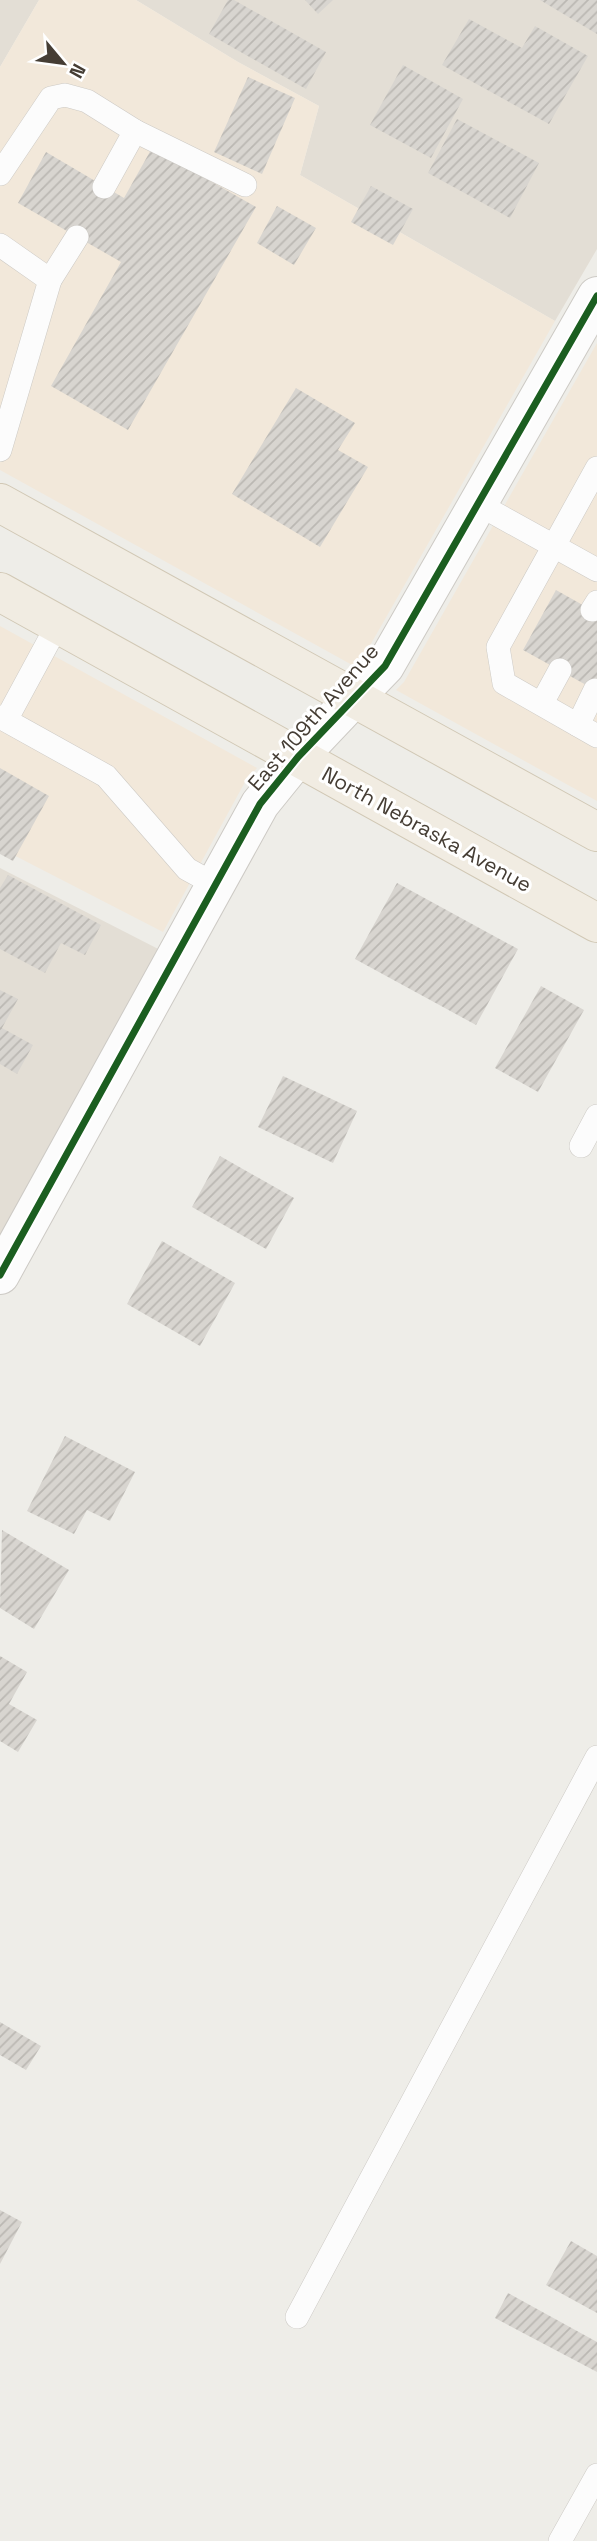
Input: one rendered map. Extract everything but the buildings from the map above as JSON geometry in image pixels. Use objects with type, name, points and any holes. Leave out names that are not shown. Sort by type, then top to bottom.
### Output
[{"type":"main road","points":[[0,503],[597,832]]},
{"type":"main road","name":"North Nebraska Avenue","points":[[0,592],[597,923]]},
{"type":"street","name":"East 109th Avenue","points":[[0,1275],[260,804],[298,757],[385,666],[597,296]]},
{"type":"lane","points":[[0,174],[51,98],[65,95],[87,101],[135,131],[245,185]]},
{"type":"lane","points":[[104,187],[135,131]]},
{"type":"lane","points":[[0,450],[50,280],[77,237]]},
{"type":"lane","points":[[0,245],[50,280]]},
{"type":"lane","points":[[595,690],[587,730],[504,682],[498,648],[597,468]]},
{"type":"lane","points":[[478,504],[597,570]]},
{"type":"lane","points":[[58,624],[3,718],[106,776],[187,869],[216,885]]},
{"type":"lane","points":[[542,703],[560,670]]},
{"type":"lane","points":[[581,1146],[597,1116]]},
{"type":"lane","points":[[297,2317],[597,1757]]},
{"type":"lane","points":[[560,2541],[597,2475]]},
{"type":"shaded area","points":[[0,0],[39,0],[0,67]]},
{"type":"shaded area","points":[[39,0],[136,0],[238,62],[319,106],[300,175],[555,321],[364,656],[354,666],[0,470],[0,67]]},
{"type":"shaded area","points":[[136,0],[597,0],[597,249],[555,321],[300,175],[319,106],[238,62]]},
{"type":"shaded area","points":[[597,343],[597,801],[396,690],[404,682]]},
{"type":"shaded area","points":[[0,626],[257,768],[245,782],[163,932],[0,848]]},
{"type":"shaded area","points":[[0,868],[170,955],[0,1259]]},
{"type":"cycle path","points":[[0,1275],[260,804],[298,757],[385,666],[597,296]]}]
